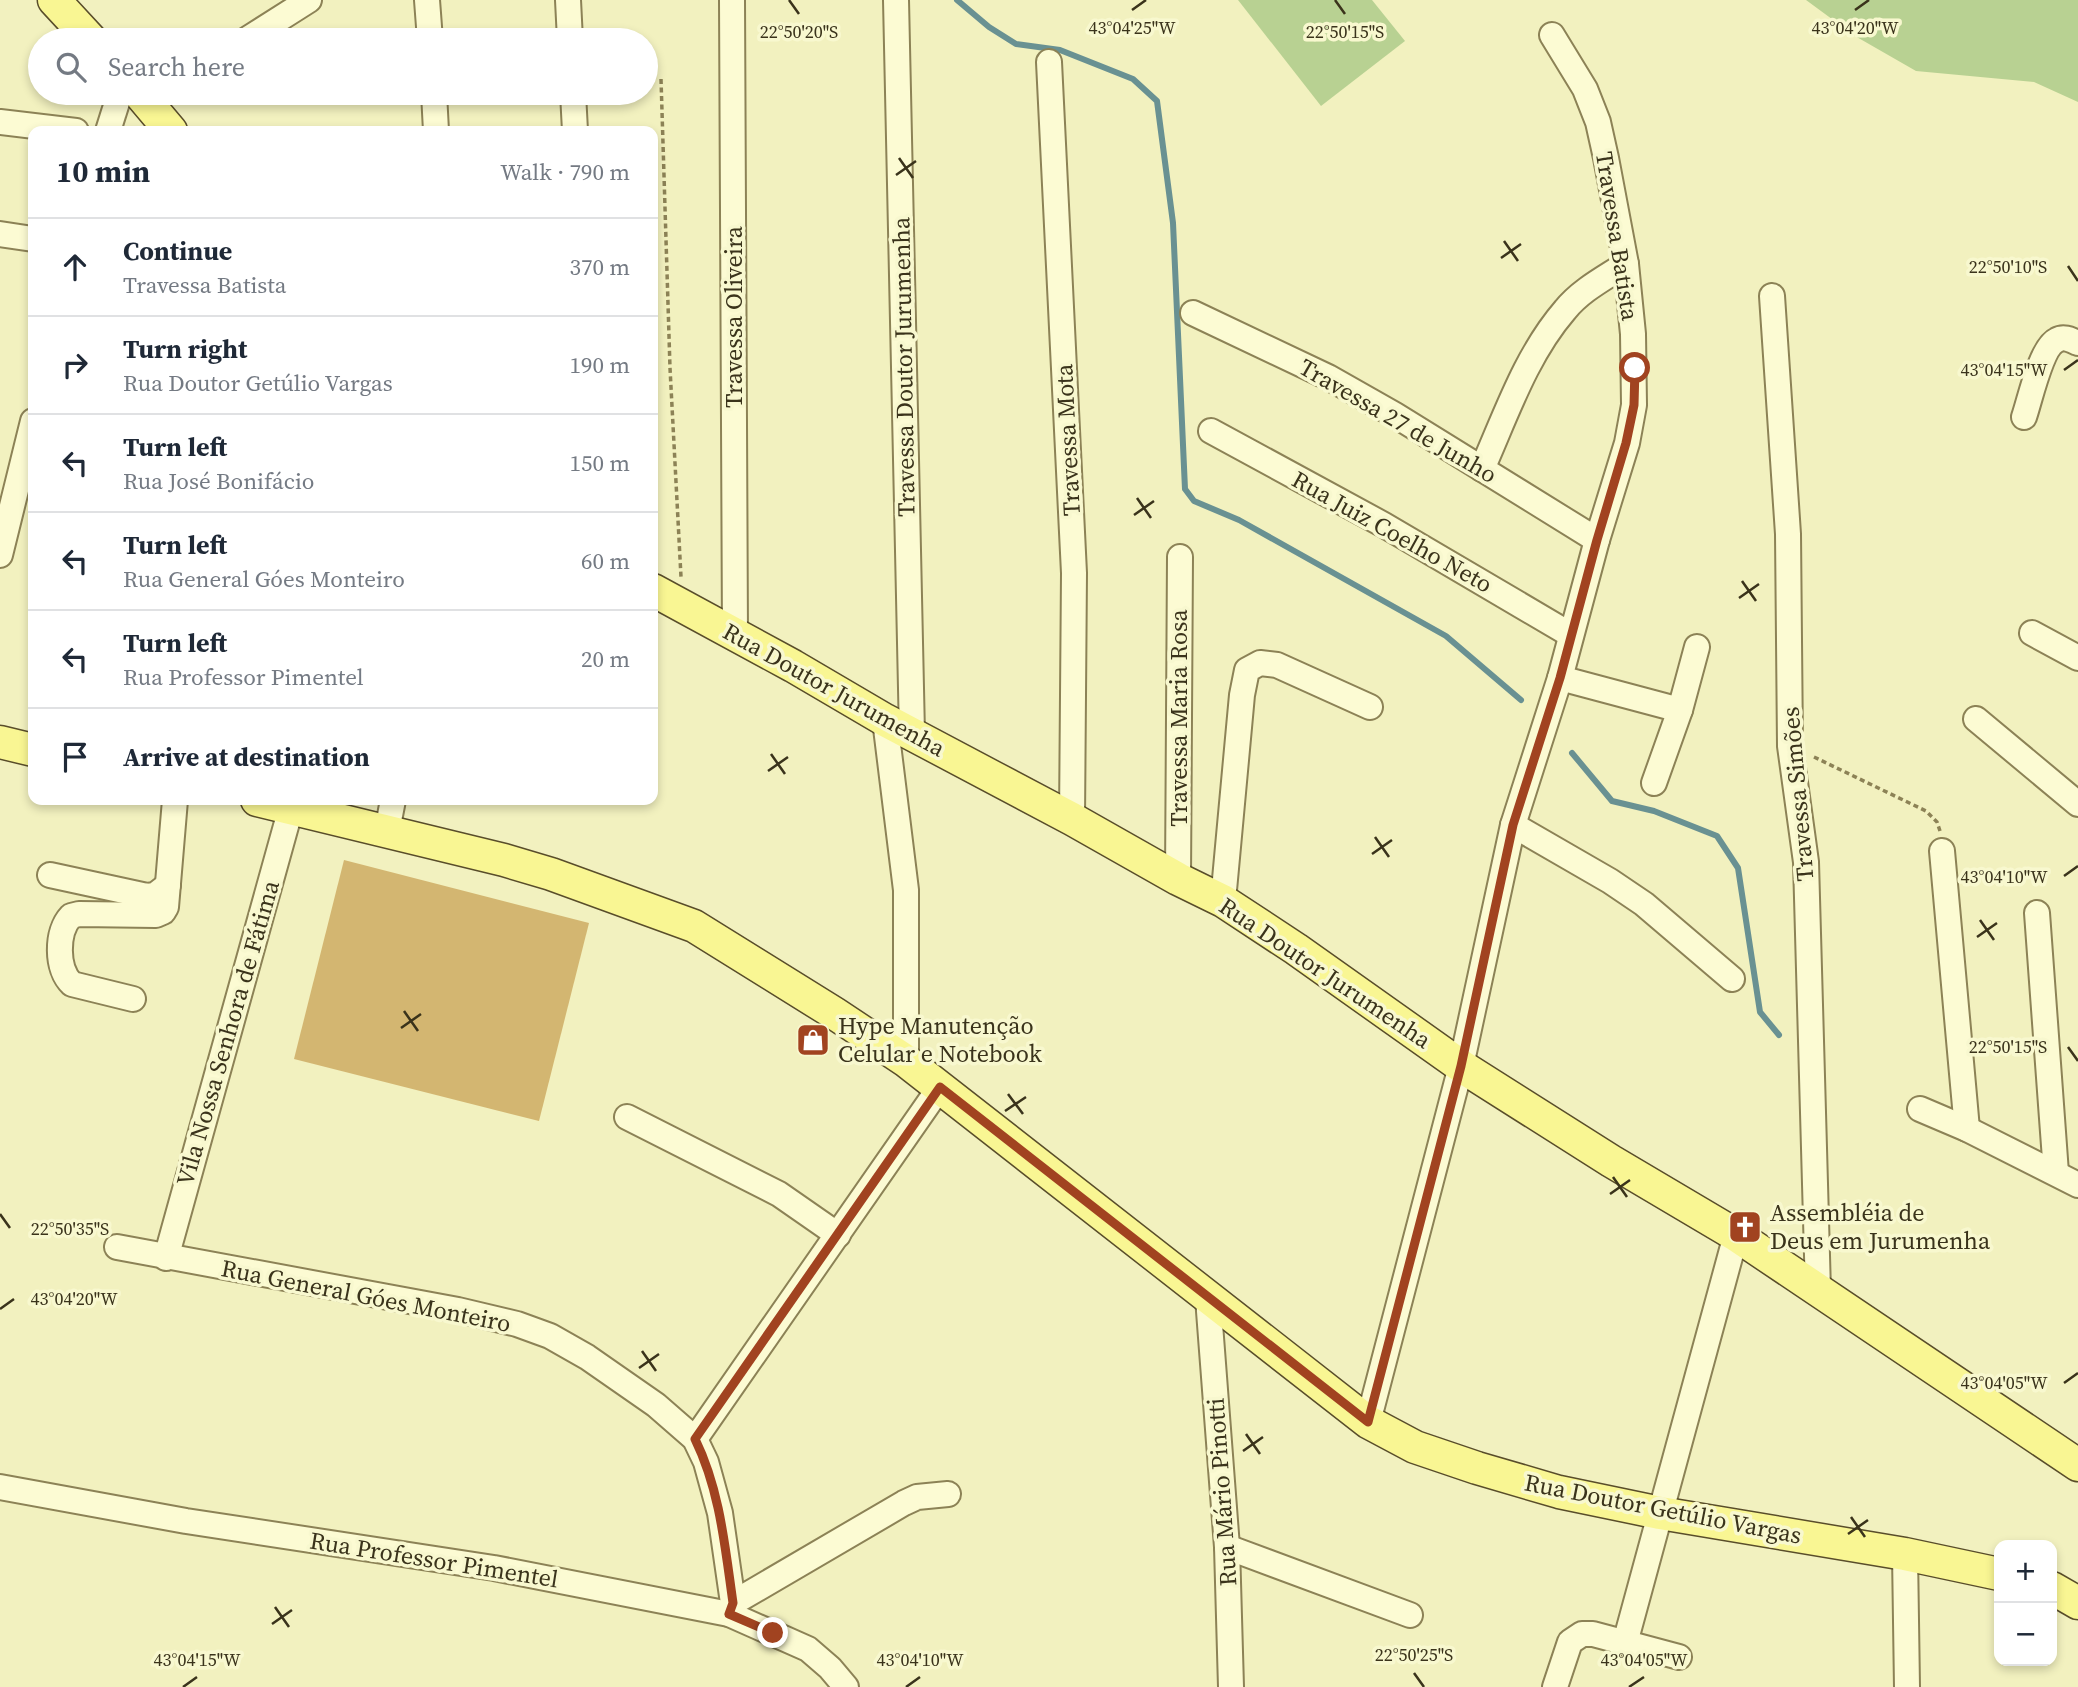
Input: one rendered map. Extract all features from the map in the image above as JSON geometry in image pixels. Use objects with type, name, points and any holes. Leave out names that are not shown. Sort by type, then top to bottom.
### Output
[{"type":"main road","points":[[54,0],[80,28]]},
{"type":"main road","points":[[151,105],[167,126]]},
{"type":"main road","name":"Rua Doutor Jurumenha","points":[[658,593],[899,727],[1223,901],[1296,949],[1461,1066],[1611,1161],[1736,1235],[2078,1465]]},
{"type":"main road","points":[[0,743],[28,749]]},
{"type":"main road","name":"Rua Doutor Getúlio Vargas","points":[[279,805],[551,874],[694,926],[906,1061],[1368,1422],[1415,1447],[1559,1492],[1660,1513],[1905,1554],[1994,1573]]},
{"type":"main road","points":[[2057,1591],[2078,1603]]},
{"type":"street","points":[[265,28],[309,0]]},
{"type":"street","points":[[427,0],[429,28]]},
{"type":"street","points":[[568,0],[569,28]]},
{"type":"street","name":"Travessa Oliveira","points":[[732,0],[736,635]]},
{"type":"street","name":"Travessa Doutor Jurumenha","points":[[896,0],[899,727],[906,890],[906,1061]]},
{"type":"street","name":"Travessa Batista","points":[[1368,1422],[1461,1066],[1513,825],[1560,678],[1626,443],[1634,405],[1633,334],[1626,264],[1598,122],[1585,89],[1552,35]]},
{"type":"street","name":"Travessa Mota","points":[[1049,62],[1074,573],[1072,819]]},
{"type":"street","points":[[113,126],[133,105]]},
{"type":"street","points":[[434,105],[436,126]]},
{"type":"street","points":[[574,105],[575,126]]},
{"type":"street","points":[[0,122],[34,126]]},
{"type":"street","points":[[0,234],[28,238]]},
{"type":"street","points":[[1482,469],[1526,368],[1546,335],[1583,292],[1626,264]]},
{"type":"street","name":"Travessa Simões","points":[[1772,296],[1788,534],[1790,746],[1806,862],[1818,1291]]},
{"type":"street","name":"Travessa 27 de Junho","points":[[1193,313],[1328,377],[1597,540]]},
{"type":"street","points":[[2024,417],[2043,357],[2050,345],[2057,339],[2067,338],[2078,343]]},
{"type":"street","name":"Rua Juiz Coelho Neto","points":[[1211,431],[1384,525],[1571,635]]},
{"type":"street","points":[[1,549],[8,487],[28,434]]},
{"type":"street","name":"Travessa Maria Rosa","points":[[1178,879],[1180,557]]},
{"type":"street","points":[[2032,633],[2078,658]]},
{"type":"street","points":[[1654,783],[1680,710],[1697,647]]},
{"type":"street","points":[[1223,901],[1242,695],[1247,670],[1260,663],[1277,665],[1370,707]]},
{"type":"street","points":[[1560,678],[1680,710]]},
{"type":"street","points":[[1976,719],[2078,804]]},
{"type":"street","points":[[133,999],[72,984],[62,969],[61,932],[71,916],[79,914],[156,915],[163,912],[166,907],[175,805]]},
{"type":"street","points":[[387,831],[392,805]]},
{"type":"street","name":"Vila Nossa Senhora de Fátima","points":[[166,1258],[291,808]]},
{"type":"street","points":[[1513,825],[1632,896],[1732,979]]},
{"type":"street","points":[[1942,851],[1967,1129]]},
{"type":"street","points":[[50,875],[147,896],[155,895],[167,885]]},
{"type":"street","points":[[2038,913],[2056,1173]]},
{"type":"street","points":[[695,1439],[940,1087]]},
{"type":"street","points":[[1920,1110],[1967,1129],[2078,1185]]},
{"type":"street","points":[[627,1117],[779,1194],[838,1236]]},
{"type":"street","points":[[1625,1643],[1736,1235]]},
{"type":"street","name":"Rua General Góes Monteiro","points":[[117,1247],[458,1310],[517,1324],[550,1336],[587,1357],[656,1405],[695,1439],[706,1462],[720,1513],[731,1608]]},
{"type":"street","name":"Rua Mário Pinotti","points":[[1208,1298],[1227,1547],[1231,1687]]},
{"type":"street","name":"Rua Professor Pimentel","points":[[0,1487],[186,1521],[495,1568],[731,1608],[808,1649],[830,1668],[846,1687]]},
{"type":"street","points":[[731,1608],[904,1503],[917,1497],[948,1494]]},
{"type":"street","points":[[1227,1547],[1410,1615]]},
{"type":"street","points":[[1905,1554],[1907,1687]]},
{"type":"street","points":[[1555,1687],[1568,1647],[1575,1637],[1581,1634],[1592,1634],[1679,1657]]},
{"type":"path","points":[[661,79],[675,488],[684,607]]},
{"type":"path","points":[[1790,746],[1926,811],[1937,822],[1942,851]]},
{"type":"green space","points":[[1238,0],[1372,0],[1405,41],[1321,106]]},
{"type":"green space","points":[[1806,0],[2078,0],[2078,102],[2034,82],[1916,71],[1855,36]]},
{"type":"building","points":[[344,860],[589,923],[539,1121],[294,1059]]},
{"type":"waterway","points":[[957,0],[989,27],[1016,44],[1060,50],[1133,79],[1157,101],[1173,223],[1185,489],[1194,501],[1239,520],[1446,636],[1521,700]]},
{"type":"waterway","points":[[1572,753],[1612,801],[1654,811],[1717,836],[1738,868],[1760,1012],[1779,1035]]},
{"type":"place","name":"Hype Manutenção Celular e Notebook","points":[[813,1040]]},
{"type":"place","name":"Assembléia de Deus em Jurumenha","points":[[1745,1227]]},
{"type":"route","points":[[773,1633],[729,1614],[733,1603],[720,1513],[706,1462],[695,1439],[940,1087],[1368,1422],[1461,1066],[1513,825],[1560,678],[1626,443],[1634,405],[1635,368]]}]
